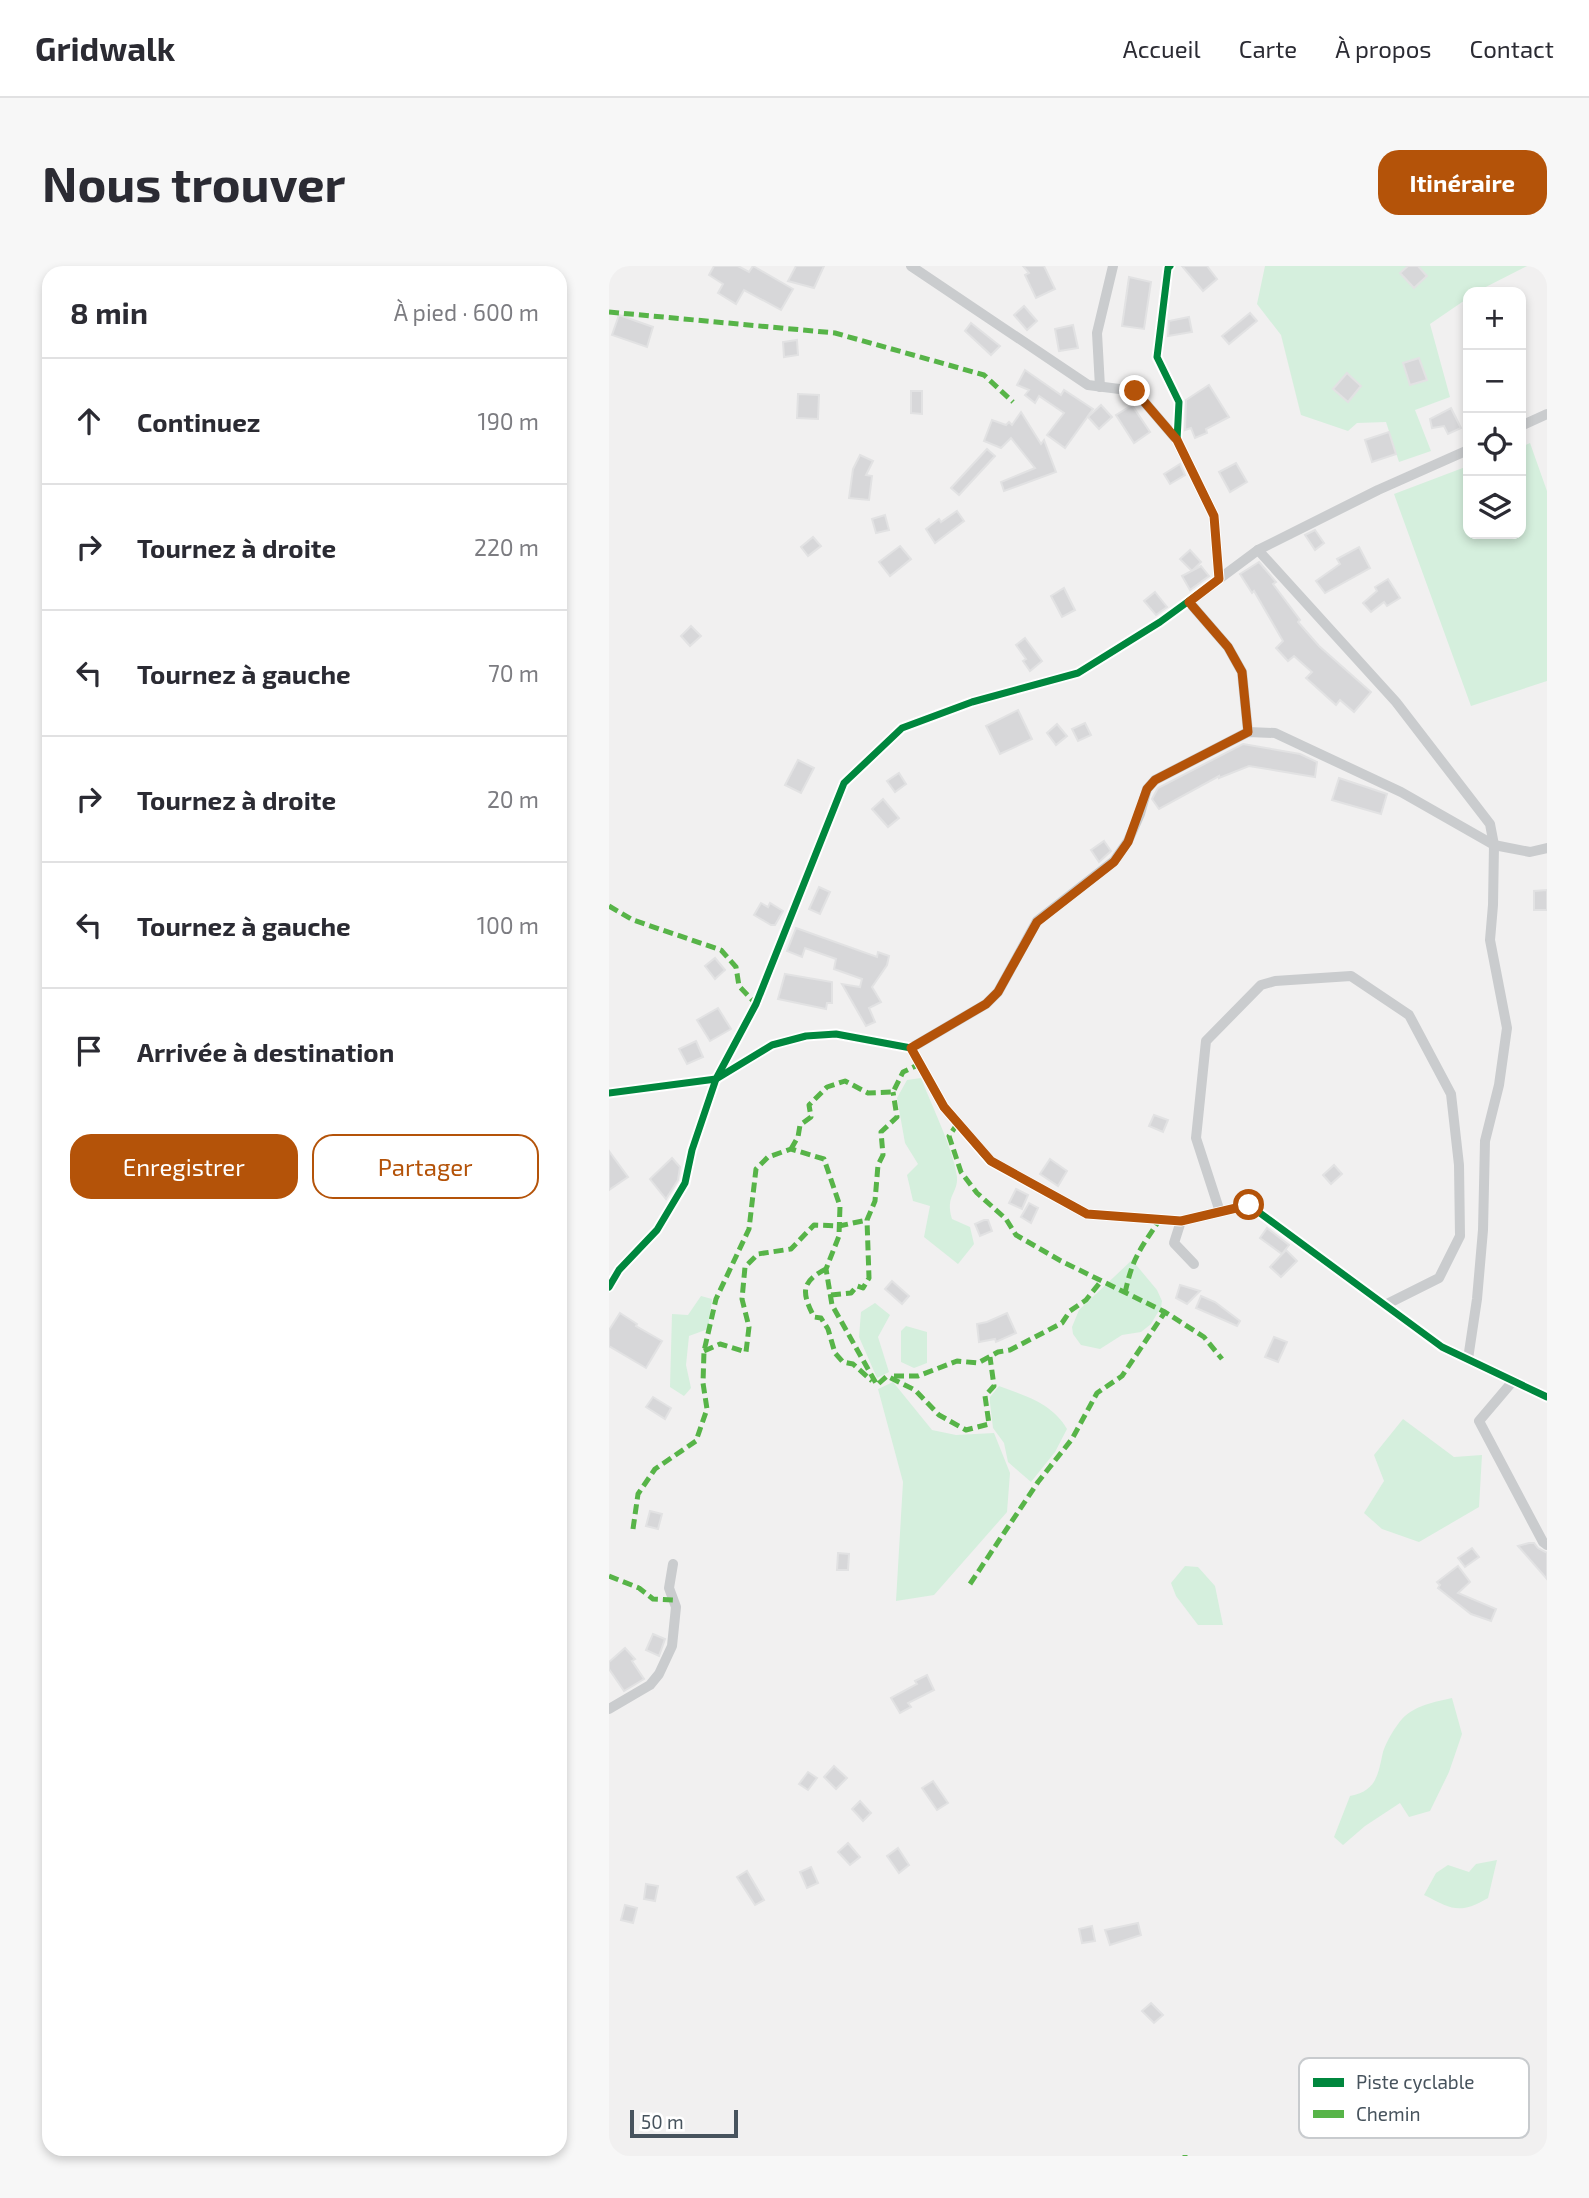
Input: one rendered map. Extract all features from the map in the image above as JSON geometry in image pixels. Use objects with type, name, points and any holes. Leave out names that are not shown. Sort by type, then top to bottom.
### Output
[{"type":"street","points":[[911,266],[1088,386],[1135,391],[1177,440],[1214,516],[1219,579]]},
{"type":"street","points":[[1100,387],[1097,333],[1113,266]]},
{"type":"street","points":[[1170,266],[1157,356],[1179,402],[1177,440]]},
{"type":"street","points":[[1526,424],[1547,414]]},
{"type":"street","points":[[609,1287],[619,1270],[657,1230],[685,1183],[692,1150],[716,1079],[756,1004],[844,783],[902,728],[972,702],[1078,673],[1189,602],[1258,550],[1463,452]]},
{"type":"street","points":[[1258,550],[1396,702],[1490,824],[1494,845],[1490,940],[1507,1028],[1499,1085],[1485,1141],[1478,1288],[1468,1359]]},
{"type":"street","points":[[1189,602],[1228,647],[1242,672],[1248,732]]},
{"type":"street","points":[[609,1093],[716,1079],[772,1045],[806,1037],[836,1034],[911,1048],[986,1004],[998,992],[1037,922],[1114,862],[1128,842],[1147,789],[1155,780],[1248,732],[1275,733],[1342,763],[1401,792],[1494,845],[1530,852],[1547,849]]},
{"type":"street","points":[[1220,1212],[1196,1138],[1206,1041],[1261,985],[1275,981],[1351,976],[1409,1015],[1451,1094],[1458,1153],[1460,1236],[1439,1278],[1385,1305]]},
{"type":"street","points":[[911,1048],[944,1107],[991,1161],[1087,1214],[1181,1221],[1249,1205],[1443,1347],[1547,1397]]},
{"type":"street","points":[[1181,1221],[1174,1243],[1194,1264]]},
{"type":"street","points":[[1513,1381],[1479,1421],[1547,1545]]},
{"type":"street","points":[[609,1709],[650,1685],[659,1674],[672,1646],[676,1607],[669,1588],[673,1564]]},
{"type":"green space","points":[[1265,266],[1527,266],[1486,287],[1463,287],[1463,301],[1430,324],[1450,397],[1415,410],[1431,451],[1399,462],[1386,422],[1357,423],[1348,431],[1301,415],[1281,335],[1257,304]]},
{"type":"green space","points":[[1530,443],[1547,491],[1547,681],[1471,706],[1394,494],[1463,468],[1463,539],[1526,539],[1526,445]]},
{"type":"green space","points":[[921,1078],[955,1166],[957,1183],[950,1205],[952,1219],[970,1227],[974,1244],[958,1264],[924,1237],[930,1206],[913,1201],[907,1175],[918,1164],[905,1143],[897,1098],[907,1080]]},
{"type":"green space","points":[[1132,1260],[1157,1290],[1162,1301],[1151,1324],[1141,1332],[1122,1335],[1100,1349],[1081,1345],[1073,1334],[1072,1327],[1079,1310]]},
{"type":"green space","points":[[701,1296],[712,1299],[708,1329],[689,1336],[686,1365],[691,1388],[684,1396],[670,1387],[672,1314],[688,1315]]},
{"type":"green space","points":[[875,1303],[890,1315],[878,1337],[889,1372],[877,1378],[859,1337],[861,1312]]},
{"type":"green space","points":[[906,1326],[927,1332],[927,1363],[914,1368],[901,1362],[901,1331]]},
{"type":"green space","points":[[893,1382],[932,1430],[956,1435],[994,1433],[1010,1473],[1007,1512],[934,1595],[896,1601],[903,1482],[878,1389]]},
{"type":"green space","points":[[999,1386],[1046,1407],[1067,1429],[1055,1452],[1031,1482],[1008,1462],[1004,1443],[993,1428],[990,1397]]},
{"type":"green space","points":[[1403,1419],[1454,1457],[1482,1455],[1479,1507],[1419,1542],[1382,1529],[1364,1513],[1384,1481],[1374,1455]]},
{"type":"green space","points":[[1185,1566],[1198,1567],[1215,1586],[1223,1625],[1198,1625],[1176,1596],[1171,1583]]},
{"type":"green space","points":[[1452,1698],[1462,1734],[1449,1772],[1430,1811],[1409,1817],[1400,1803],[1365,1826],[1343,1845],[1334,1837],[1350,1796],[1366,1790],[1375,1780],[1384,1748],[1399,1722],[1419,1707]]},
{"type":"green space","points":[[1497,1860],[1488,1898],[1470,1907],[1449,1907],[1424,1895],[1436,1873],[1448,1865],[1469,1872],[1476,1864]]},
{"type":"building","points":[[714,266],[738,266],[749,272],[753,266],[793,289],[781,310],[744,290],[736,304],[718,293],[723,284],[709,275]]},
{"type":"building","points":[[796,266],[824,266],[814,288],[788,281]]},
{"type":"building","points":[[1023,266],[1044,266],[1055,289],[1036,298],[1025,275],[1029,273]]},
{"type":"building","points":[[1182,266],[1207,266],[1217,279],[1203,291]]},
{"type":"building","points":[[1408,266],[1418,266],[1427,276],[1414,288],[1400,273]]},
{"type":"building","points":[[1129,277],[1151,282],[1144,329],[1122,326]]},
{"type":"building","points":[[1024,306],[1037,321],[1027,330],[1014,315]]},
{"type":"building","points":[[1250,313],[1257,321],[1229,344],[1222,336]]},
{"type":"building","points":[[619,315],[653,327],[647,347],[612,335]]},
{"type":"building","points":[[1189,317],[1192,332],[1168,336],[1169,321]]},
{"type":"building","points":[[971,323],[1000,346],[991,355],[965,331]]},
{"type":"building","points":[[1073,325],[1078,348],[1059,351],[1055,329]]},
{"type":"building","points":[[797,340],[798,355],[784,357],[783,342]]},
{"type":"building","points":[[1419,358],[1427,380],[1410,385],[1403,363]]},
{"type":"building","points":[[1025,370],[1061,395],[1064,390],[1093,409],[1065,448],[1047,435],[1064,413],[1039,396],[1035,403],[1025,395],[1029,390],[1017,385]]},
{"type":"building","points":[[1347,373],[1361,386],[1348,402],[1333,389]]},
{"type":"building","points":[[1209,385],[1229,417],[1195,438],[1191,428],[1185,430],[1186,400]]},
{"type":"building","points":[[911,391],[922,391],[922,414],[911,413]]},
{"type":"building","points":[[798,394],[819,395],[818,419],[797,418]]},
{"type":"building","points":[[1101,405],[1112,417],[1099,429],[1088,417]]},
{"type":"building","points":[[1132,405],[1150,432],[1134,443],[1116,415]]},
{"type":"building","points":[[1451,408],[1461,428],[1448,434],[1444,426],[1432,428],[1430,419]]},
{"type":"building","points":[[1021,412],[1041,444],[1044,440],[1056,472],[1004,491],[1001,482],[1035,468],[1011,438],[1001,448],[984,441],[992,420],[1006,425],[1009,422],[1012,425]]},
{"type":"building","points":[[1389,432],[1396,454],[1372,462],[1365,440]]},
{"type":"building","points":[[987,449],[995,456],[959,495],[951,488]]},
{"type":"building","points":[[860,455],[873,461],[866,475],[872,476],[869,500],[849,498],[853,469]]},
{"type":"building","points":[[1236,463],[1247,482],[1230,492],[1219,472]]},
{"type":"building","points":[[1180,464],[1185,475],[1170,484],[1164,474]]},
{"type":"building","points":[[957,511],[964,521],[935,543],[926,529],[939,519],[941,522]]},
{"type":"building","points":[[885,515],[889,530],[876,533],[872,519]]},
{"type":"building","points":[[1315,530],[1324,543],[1315,550],[1305,535]]},
{"type":"building","points":[[813,537],[821,546],[808,556],[801,547]]},
{"type":"building","points":[[900,546],[911,559],[890,576],[879,562]]},
{"type":"building","points":[[1359,547],[1370,568],[1325,593],[1316,581],[1340,564],[1337,559]]},
{"type":"building","points":[[1190,550],[1201,562],[1192,571],[1180,559]]},
{"type":"building","points":[[1259,562],[1276,582],[1273,584],[1300,620],[1298,622],[1319,646],[1371,692],[1354,712],[1340,700],[1336,705],[1306,678],[1312,672],[1294,656],[1288,661],[1276,648],[1283,641],[1254,591],[1252,593],[1240,574]]},
{"type":"building","points":[[1201,566],[1209,576],[1190,590],[1182,576]]},
{"type":"building","points":[[1388,579],[1400,598],[1387,606],[1384,602],[1371,612],[1363,603],[1377,591],[1375,587]]},
{"type":"building","points":[[1064,588],[1075,610],[1062,617],[1051,596]]},
{"type":"building","points":[[1155,592],[1167,607],[1156,615],[1144,601]]},
{"type":"building","points":[[691,626],[701,636],[690,646],[681,636]]},
{"type":"building","points":[[1025,638],[1042,661],[1030,671],[1023,661],[1026,659],[1016,645]]},
{"type":"building","points":[[1018,710],[1032,739],[1000,754],[986,726]]},
{"type":"building","points":[[1085,723],[1091,735],[1078,741],[1072,729]]},
{"type":"building","points":[[1057,724],[1067,736],[1056,745],[1047,733]]},
{"type":"building","points":[[1243,744],[1300,754],[1317,762],[1315,777],[1249,766],[1219,776],[1159,809],[1152,799],[1158,788]]},
{"type":"building","points":[[798,760],[814,768],[801,793],[785,785]]},
{"type":"building","points":[[899,773],[906,784],[895,792],[887,781]]},
{"type":"building","points":[[1339,778],[1387,794],[1381,814],[1332,800]]},
{"type":"building","points":[[883,799],[899,818],[888,827],[872,809]]},
{"type":"building","points":[[1104,841],[1111,851],[1099,862],[1091,850]]},
{"type":"building","points":[[819,887],[830,892],[820,914],[809,909]]},
{"type":"building","points":[[1547,890],[1547,910],[1534,910],[1534,891]]},
{"type":"building","points":[[761,903],[768,907],[770,903],[783,911],[775,925],[754,915]]},
{"type":"building","points":[[796,928],[877,957],[878,952],[889,956],[887,965],[872,987],[881,1002],[869,1008],[875,1022],[866,1026],[842,984],[860,987],[862,979],[834,969],[836,959],[805,948],[802,957],[787,951]]},
{"type":"building","points":[[715,958],[725,970],[715,979],[705,966]]},
{"type":"building","points":[[785,974],[832,982],[832,1003],[827,1003],[826,1009],[778,999]]},
{"type":"building","points":[[718,1008],[731,1029],[710,1041],[697,1020]]},
{"type":"building","points":[[696,1041],[703,1057],[687,1064],[679,1049]]},
{"type":"building","points":[[1154,1115],[1168,1120],[1163,1132],[1149,1126]]},
{"type":"building","points":[[609,1151],[628,1177],[609,1190]]},
{"type":"building","points":[[672,1158],[680,1167],[678,1180],[666,1199],[650,1179]]},
{"type":"building","points":[[1050,1159],[1067,1171],[1058,1186],[1040,1174]]},
{"type":"building","points":[[1334,1165],[1342,1174],[1331,1184],[1323,1175]]},
{"type":"building","points":[[1016,1189],[1028,1195],[1022,1209],[1009,1203]]},
{"type":"building","points":[[1029,1203],[1038,1208],[1031,1223],[1021,1217]]},
{"type":"building","points":[[988,1220],[992,1231],[980,1236],[975,1224]]},
{"type":"building","points":[[1267,1228],[1289,1245],[1282,1254],[1260,1238]]},
{"type":"building","points":[[1286,1250],[1297,1261],[1281,1277],[1270,1267]]},
{"type":"building","points":[[892,1281],[909,1296],[902,1304],[885,1289]]},
{"type":"building","points":[[1180,1285],[1200,1291],[1187,1304],[1176,1298]]},
{"type":"building","points":[[1201,1296],[1215,1302],[1240,1321],[1237,1326],[1196,1308]]},
{"type":"building","points":[[620,1313],[662,1341],[646,1368],[609,1346],[609,1330]]},
{"type":"building","points":[[1007,1313],[1016,1333],[996,1342],[995,1339],[979,1342],[977,1324]]},
{"type":"building","points":[[1274,1337],[1287,1342],[1278,1362],[1265,1357]]},
{"type":"building","points":[[653,1397],[671,1408],[665,1419],[646,1407]]},
{"type":"building","points":[[650,1511],[662,1514],[658,1529],[646,1526]]},
{"type":"building","points":[[1534,1543],[1547,1553],[1547,1579],[1518,1546]]},
{"type":"building","points":[[1472,1548],[1479,1557],[1465,1567],[1458,1558]]},
{"type":"building","points":[[838,1553],[849,1554],[848,1570],[837,1570]]},
{"type":"building","points":[[1458,1566],[1470,1582],[1458,1593],[1496,1609],[1491,1621],[1471,1614],[1438,1588],[1440,1585],[1437,1582]]},
{"type":"building","points":[[653,1634],[665,1639],[659,1656],[646,1650]]},
{"type":"building","points":[[625,1648],[635,1659],[632,1661],[644,1679],[624,1691],[609,1669],[609,1662]]},
{"type":"building","points":[[927,1675],[934,1690],[908,1703],[911,1707],[900,1713],[891,1698],[917,1684],[915,1681]]},
{"type":"building","points":[[834,1766],[847,1778],[836,1789],[824,1777]]},
{"type":"building","points":[[808,1772],[817,1778],[808,1790],[799,1784]]},
{"type":"building","points":[[933,1781],[948,1803],[937,1810],[922,1788]]},
{"type":"building","points":[[860,1801],[871,1813],[863,1821],[852,1809]]},
{"type":"building","points":[[848,1843],[860,1857],[850,1865],[838,1852]]},
{"type":"building","points":[[898,1848],[909,1865],[899,1873],[887,1856]]},
{"type":"building","points":[[811,1867],[818,1883],[807,1888],[800,1872]]},
{"type":"building","points":[[747,1871],[764,1900],[755,1905],[737,1877]]},
{"type":"building","points":[[646,1884],[658,1886],[655,1901],[644,1899]]},
{"type":"building","points":[[625,1905],[637,1908],[633,1923],[621,1920]]},
{"type":"building","points":[[1138,1923],[1141,1935],[1110,1945],[1105,1930]]},
{"type":"building","points":[[1092,1926],[1095,1941],[1082,1943],[1079,1929]]},
{"type":"building","points":[[1151,2003],[1163,2015],[1154,2023],[1142,2011]]},
{"type":"marked path","points":[[609,312],[835,333],[984,375],[1013,402]]},
{"type":"marked path","points":[[609,906],[633,920],[721,950],[736,967],[739,986],[756,1004]]},
{"type":"marked path","points":[[791,1149],[798,1137],[800,1125],[811,1117],[809,1105],[827,1087],[845,1081],[868,1093],[893,1092],[903,1072],[920,1064]]},
{"type":"marked path","points":[[831,1295],[851,1293],[857,1286],[863,1288],[869,1278],[867,1220],[875,1201],[878,1165],[883,1155],[881,1132],[897,1117],[893,1092]]},
{"type":"marked path","points":[[958,1123],[949,1136],[961,1172],[977,1193],[1006,1219],[1016,1235],[1061,1261],[1165,1312],[1204,1337],[1222,1359]]},
{"type":"marked path","points":[[633,1529],[638,1494],[655,1469],[696,1441],[707,1409],[703,1383],[704,1351],[716,1299],[749,1229],[756,1169],[768,1157],[791,1149],[824,1159],[840,1206],[839,1236],[826,1269],[832,1305],[877,1385],[887,1376],[915,1390],[939,1415],[966,1430],[989,1424],[985,1396],[994,1386],[990,1357]]},
{"type":"marked path","points":[[1125,1293],[1134,1262],[1160,1219]]},
{"type":"marked path","points":[[704,1351],[720,1344],[746,1352],[749,1327],[742,1299],[745,1267],[758,1254],[791,1249],[814,1225],[839,1226],[867,1220]]},
{"type":"marked path","points":[[826,1269],[808,1284],[806,1295],[810,1309],[814,1317],[821,1318],[828,1329],[835,1353],[843,1362],[853,1364],[872,1381]]},
{"type":"marked path","points":[[894,1376],[918,1376],[957,1361],[978,1363],[998,1352],[1010,1350],[1062,1323],[1070,1311],[1086,1300],[1102,1280]]},
{"type":"marked path","points":[[970,1584],[1038,1482],[1072,1439],[1097,1393],[1122,1376],[1165,1312]]},
{"type":"marked path","points":[[609,1576],[639,1588],[653,1599],[673,1600]]},
{"type":"cycle path","points":[[609,1287],[619,1270],[657,1230],[685,1183],[692,1150],[716,1079],[756,1004],[844,783],[902,728],[972,702],[1078,673],[1160,622],[1219,579],[1214,516],[1177,440],[1179,402],[1157,357],[1170,266]]},
{"type":"cycle path","points":[[609,1093],[716,1079],[772,1045],[806,1036],[836,1034],[911,1048],[944,1107],[990,1161],[1087,1214],[1181,1221],[1249,1205],[1442,1347],[1547,1397]]},
{"type":"route","points":[[1135,391],[1177,440],[1214,516],[1219,579],[1189,602],[1228,647],[1242,672],[1248,732],[1155,780],[1147,789],[1128,842],[1114,862],[1037,922],[998,992],[986,1004],[911,1048],[944,1107],[991,1161],[1087,1214],[1181,1221],[1249,1205]]}]
